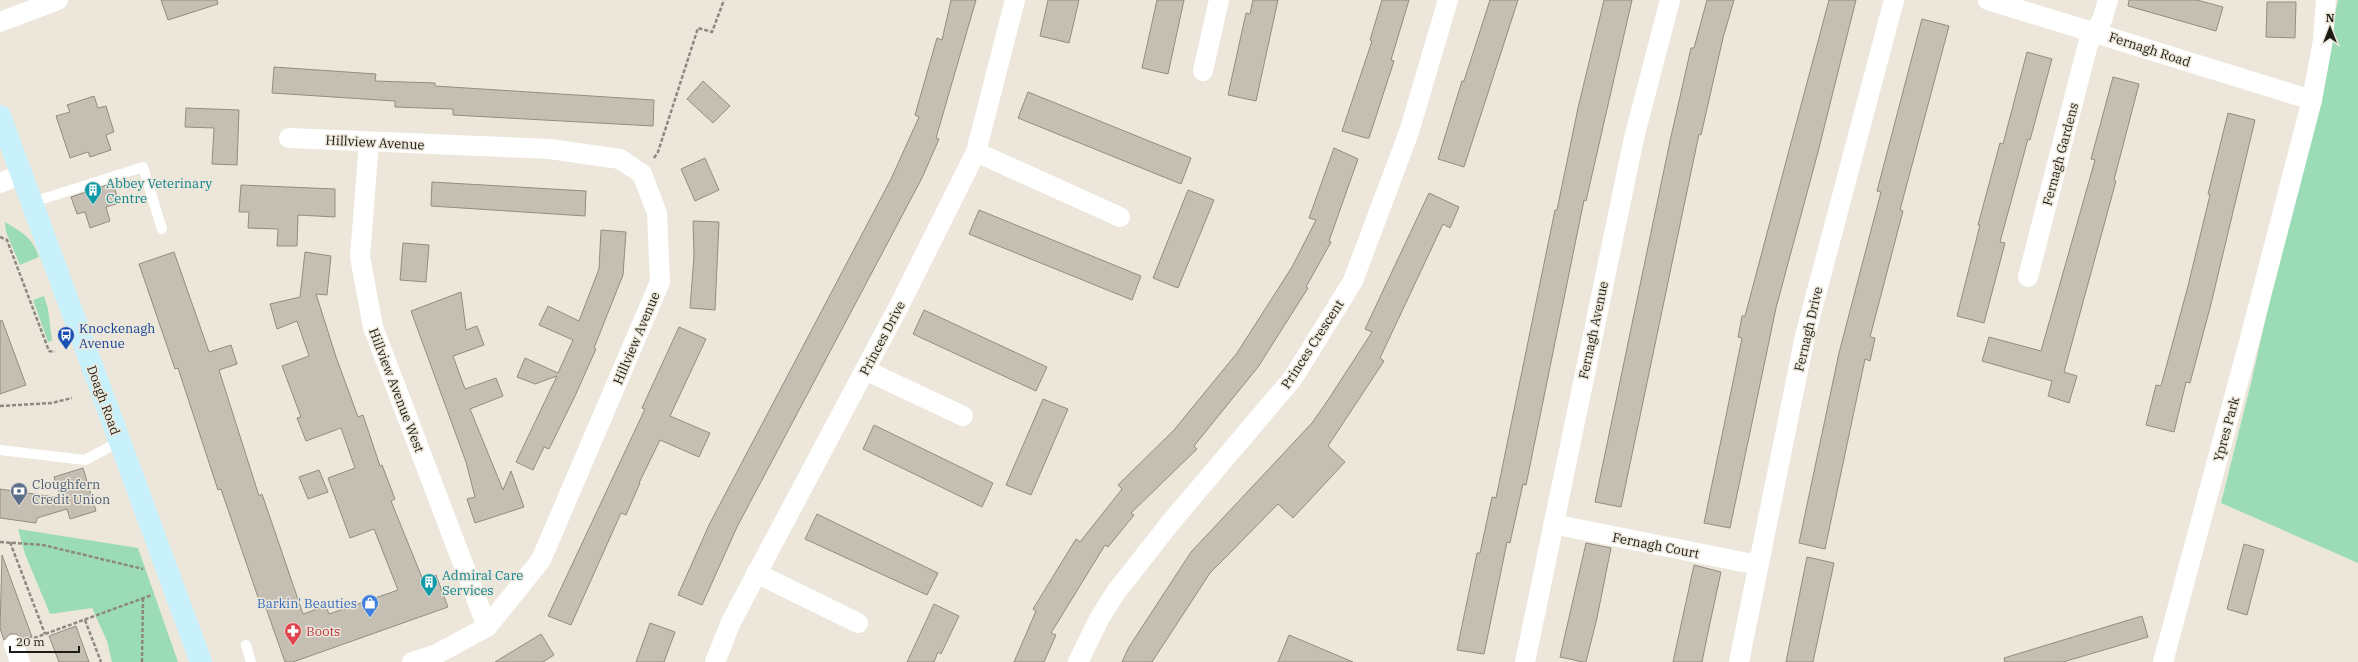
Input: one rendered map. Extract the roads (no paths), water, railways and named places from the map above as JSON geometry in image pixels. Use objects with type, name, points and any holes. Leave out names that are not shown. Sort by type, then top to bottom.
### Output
[{"type":"main road","name":"Doagh Road","points":[[0,116],[33,202],[200,662]]},
{"type":"street","points":[[0,22],[58,0]]},
{"type":"street","name":"Princes Drive","points":[[715,662],[731,622],[756,573],[865,370],[976,152],[1015,0]]},
{"type":"street","points":[[1203,71],[1219,0]]},
{"type":"street","name":"Princes Crescent","points":[[1078,662],[1116,592],[1171,522],[1293,378],[1353,281],[1409,132],[1448,0]]},
{"type":"street","name":"Fernagh Avenue","points":[[1525,662],[1634,138],[1670,0]]},
{"type":"street","name":"Fernagh Drive","points":[[1739,662],[1805,336],[1894,0]]},
{"type":"street","name":"Fernagh Road","points":[[1988,0],[2096,32],[2312,100]]},
{"type":"street","name":"Fernagh Gardens","points":[[2028,276],[2088,44],[2096,32],[2108,0]]},
{"type":"street","name":"Ypres Park","points":[[2163,662],[2312,100],[2323,40],[2326,0]]},
{"type":"street","name":"Hillview Avenue","points":[[289,138],[550,149],[620,159],[642,174],[657,213],[660,282],[541,560],[487,627],[437,654],[412,662]]},
{"type":"street","name":"Hillview Avenue West","points":[[369,142],[360,258],[373,327],[487,627]]},
{"type":"street","points":[[976,152],[1120,217]]},
{"type":"street","points":[[0,183],[22,174]]},
{"type":"street","points":[[865,370],[963,416]]},
{"type":"street","name":"Fernagh Court","points":[[1553,524],[1758,566]]},
{"type":"street","points":[[756,573],[858,623]]},
{"type":"lane","points":[[33,202],[143,167],[162,229]]},
{"type":"lane","points":[[0,450],[85,460],[119,442]]},
{"type":"lane","points":[[246,644],[251,662]]},
{"type":"place","name":"Abbey Veterinary Centre","points":[[93,205]]},
{"type":"place","name":"Knockenagh Avenue","points":[[66,350]]},
{"type":"place","name":"Cloughfern Credit Union","points":[[19,506]]},
{"type":"place","name":"Admiral Care Services","points":[[429,597]]},
{"type":"place","name":"Barkin' Beauties","points":[[370,618]]},
{"type":"place","name":"Boots","points":[[293,646]]}]
